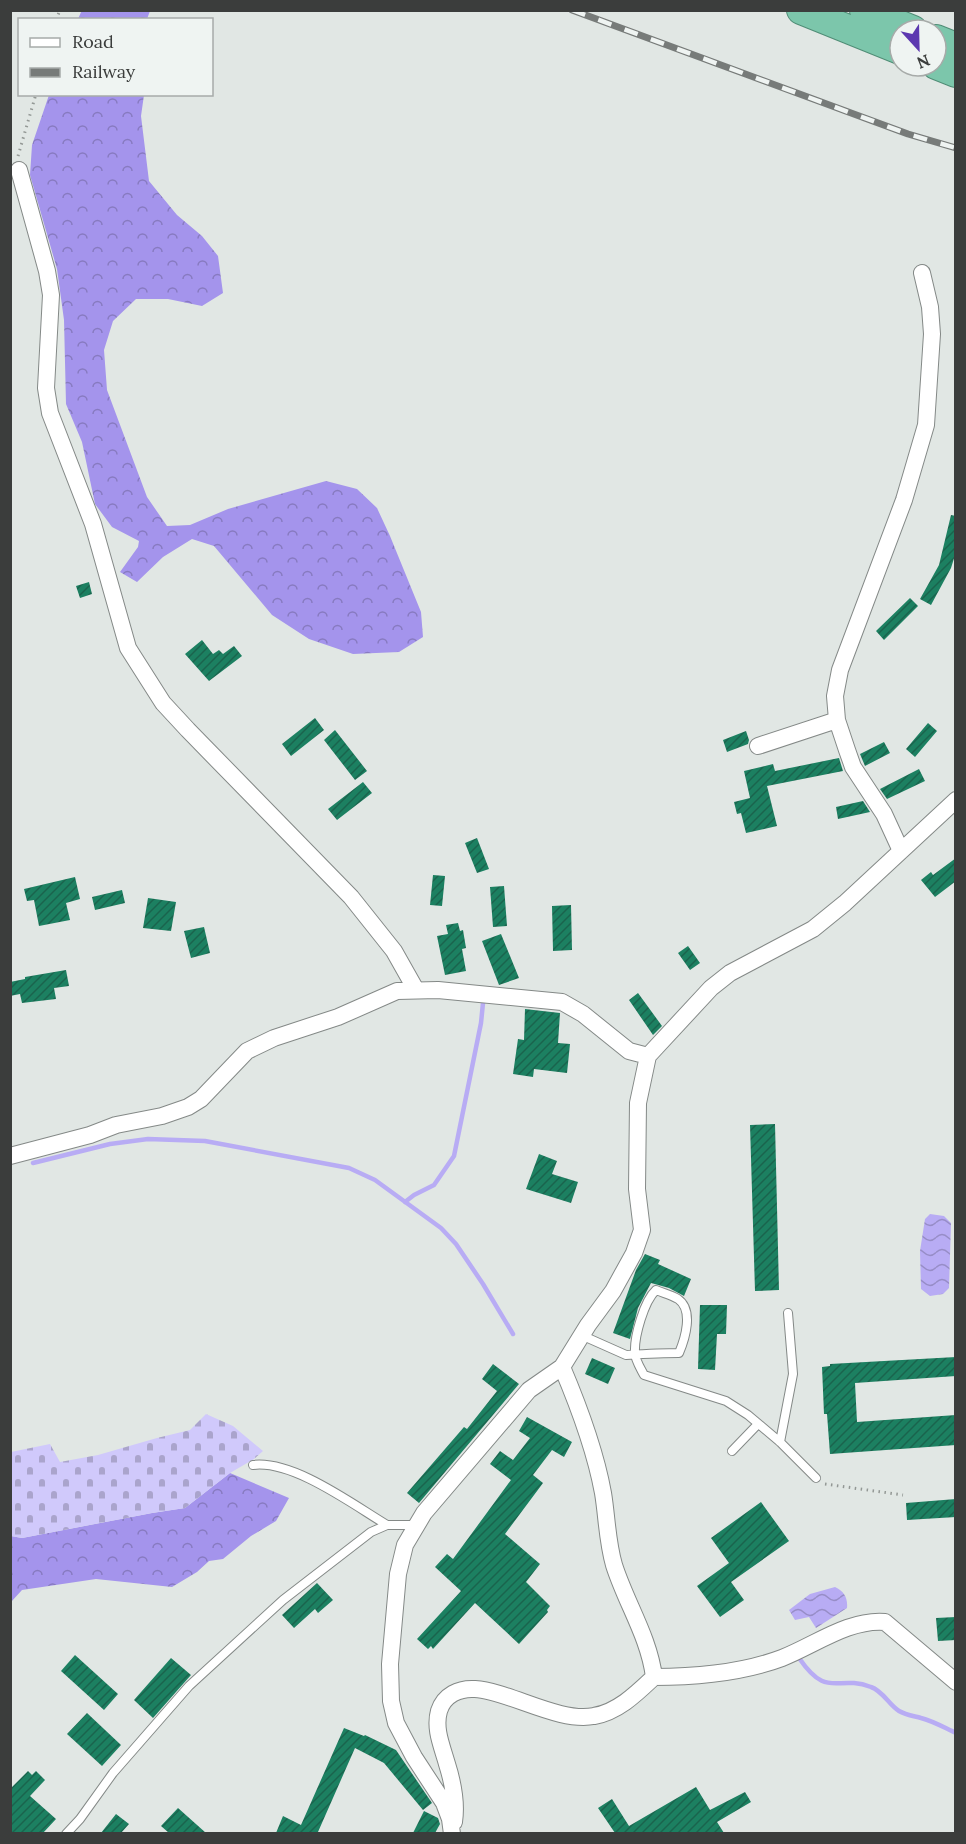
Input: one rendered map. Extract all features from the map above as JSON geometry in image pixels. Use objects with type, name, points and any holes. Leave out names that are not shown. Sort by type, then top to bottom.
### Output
[{"type":"highway","points":[[801,10],[888,45]]},
{"type":"highway","points":[[864,10],[888,20]]},
{"type":"street","points":[[19,170],[47,271],[51,296],[45,388],[50,413],[93,524],[128,648],[163,703],[351,897],[394,951],[416,990]]},
{"type":"street","points":[[901,851],[884,814],[853,767],[837,720],[835,696],[840,670],[904,500],[926,425],[932,334],[930,307],[922,273]]},
{"type":"street","points":[[758,746],[837,720]]},
{"type":"street","points":[[452,1833],[444,1803],[414,1757],[396,1723],[391,1701],[390,1664],[398,1574],[405,1545],[424,1513],[529,1390],[562,1367],[613,1291],[634,1253],[642,1230],[637,1189],[638,1103],[648,1056],[711,988],[730,973],[813,929],[846,903],[956,800]]},
{"type":"street","points":[[10,1156],[188,1107],[201,1099],[247,1051],[265,1042],[338,1017],[397,991],[416,990],[562,1002],[583,1014],[629,1051],[648,1056]]},
{"type":"street","points":[[562,1367],[587,1431],[602,1491],[609,1544],[615,1567],[635,1613],[652,1662],[654,1677]]},
{"type":"street","points":[[452,1833],[456,1808],[454,1792],[437,1727],[440,1709],[446,1699],[456,1691],[474,1689],[573,1716],[593,1717],[616,1708],[654,1677],[687,1677],[733,1670],[780,1659],[871,1620],[885,1622],[956,1683]]},
{"type":"lane","points":[[582,1335],[626,1355],[634,1355],[680,1353],[687,1332],[682,1304],[678,1299],[656,1290],[650,1296],[638,1329],[634,1355],[644,1375],[726,1401],[748,1415],[780,1442],[816,1478]]},
{"type":"lane","points":[[780,1442],[793,1374],[788,1313]]},
{"type":"lane","points":[[732,1451],[758,1424]]},
{"type":"lane","points":[[253,1465],[280,1466],[302,1474],[387,1525]]},
{"type":"lane","points":[[66,1833],[80,1819],[113,1773],[189,1686],[283,1600],[371,1532],[387,1525],[417,1525]]},
{"type":"path","points":[[19,170],[17,158],[35,96]]},
{"type":"path","points":[[816,1478],[826,1484],[903,1495]]},
{"type":"green space","points":[[82,10],[150,10],[147,18],[78,18]]},
{"type":"green space","points":[[49,96],[144,96],[141,116],[149,181],[177,215],[202,236],[218,256],[223,293],[202,306],[168,299],[136,299],[113,321],[104,350],[107,390],[147,497],[167,526],[190,525],[228,509],[326,481],[357,489],[377,508],[390,536],[421,612],[423,637],[399,652],[353,654],[309,639],[272,615],[214,546],[192,539],[163,557],[137,582],[120,572],[138,547],[139,541],[112,527],[95,504],[82,442],[66,404],[64,320],[57,269],[30,175],[32,145]]},
{"type":"green space","points":[[206,1414],[233,1426],[263,1451],[185,1508],[22,1538],[11,1536],[11,1452],[50,1444],[60,1462],[98,1455],[190,1430]]},
{"type":"green space","points":[[230,1473],[289,1498],[276,1521],[251,1536],[223,1559],[209,1561],[197,1572],[172,1587],[96,1579],[22,1590],[11,1602],[11,1536],[22,1538],[185,1508]]},
{"type":"water","points":[[930,1214],[944,1216],[951,1223],[949,1288],[943,1294],[930,1296],[921,1289],[920,1251],[925,1219]]},
{"type":"water","points":[[835,1587],[845,1595],[847,1608],[816,1628],[809,1617],[795,1620],[789,1610],[810,1594]]},
{"type":"building","points":[[951,515],[956,516],[956,552],[951,568],[931,605],[920,599],[939,565]]},
{"type":"building","points":[[89,582],[92,594],[80,598],[76,586]]},
{"type":"building","points":[[910,598],[918,606],[884,640],[876,631]]},
{"type":"building","points":[[202,640],[213,654],[219,650],[223,654],[234,646],[242,656],[209,681],[185,654]]},
{"type":"building","points":[[315,718],[324,730],[291,756],[282,744]]},
{"type":"building","points":[[928,723],[937,731],[915,757],[906,749]]},
{"type":"building","points":[[335,730],[367,771],[355,780],[324,740]]},
{"type":"building","points":[[746,731],[748,744],[727,752],[723,740]]},
{"type":"building","points":[[884,742],[890,753],[865,766],[860,754]]},
{"type":"building","points":[[839,758],[843,771],[767,786],[777,826],[746,833],[741,813],[737,814],[734,802],[750,798],[744,771],[773,764],[775,771]]},
{"type":"building","points":[[919,769],[925,781],[887,799],[880,789]]},
{"type":"building","points":[[363,782],[372,793],[337,820],[328,809]]},
{"type":"building","points":[[863,801],[870,812],[838,819],[836,807]]},
{"type":"building","points":[[477,838],[489,869],[477,873],[465,843]]},
{"type":"building","points":[[956,858],[956,881],[935,897],[921,880],[931,872],[933,875]]},
{"type":"building","points":[[433,875],[445,876],[442,906],[430,905]]},
{"type":"building","points":[[75,877],[80,899],[66,903],[70,920],[39,926],[34,900],[27,901],[24,889]]},
{"type":"building","points":[[504,886],[507,926],[493,927],[490,887]]},
{"type":"building","points":[[122,890],[125,903],[95,910],[92,897]]},
{"type":"building","points":[[148,898],[176,902],[171,931],[143,928]]},
{"type":"building","points":[[571,905],[572,950],[553,951],[552,906]]},
{"type":"building","points":[[458,923],[460,931],[463,930],[466,948],[462,949],[466,971],[445,975],[437,936],[448,934],[446,925]]},
{"type":"building","points":[[204,927],[210,953],[191,958],[184,931]]},
{"type":"building","points":[[501,934],[519,978],[499,985],[482,941]]},
{"type":"building","points":[[688,946],[700,963],[690,970],[678,953]]},
{"type":"building","points":[[66,970],[69,986],[54,988],[56,999],[22,1003],[20,994],[10,996],[10,982]]},
{"type":"building","points":[[638,993],[662,1026],[653,1035],[629,1000]]},
{"type":"building","points":[[525,1009],[560,1013],[558,1043],[570,1044],[567,1073],[534,1069],[533,1077],[513,1074],[518,1039],[524,1040]]},
{"type":"building","points":[[775,1124],[779,1290],[755,1291],[750,1125]]},
{"type":"building","points":[[539,1154],[557,1161],[552,1174],[578,1182],[571,1203],[526,1189]]},
{"type":"building","points":[[645,1254],[660,1260],[658,1264],[691,1279],[684,1296],[669,1288],[651,1283],[638,1308],[630,1339],[613,1333],[636,1270]]},
{"type":"building","points":[[700,1305],[727,1305],[726,1334],[717,1334],[715,1370],[698,1369]]},
{"type":"building","points":[[956,1357],[956,1376],[855,1383],[857,1422],[956,1415],[956,1445],[830,1454],[827,1414],[824,1414],[822,1367],[830,1366],[830,1364]]},
{"type":"building","points":[[592,1358],[615,1368],[608,1384],[585,1374]]},
{"type":"building","points":[[493,1364],[519,1384],[419,1503],[407,1493],[464,1427],[467,1429],[497,1391],[482,1379]]},
{"type":"building","points":[[527,1417],[572,1442],[564,1457],[552,1450],[533,1475],[543,1483],[505,1534],[540,1564],[526,1582],[550,1606],[548,1612],[519,1644],[475,1603],[433,1649],[431,1646],[428,1649],[417,1639],[461,1591],[435,1567],[447,1554],[453,1559],[511,1480],[490,1464],[500,1451],[513,1460],[530,1438],[519,1431]]},
{"type":"building","points":[[956,1499],[956,1517],[907,1520],[906,1503]]},
{"type":"building","points":[[761,1502],[789,1541],[731,1582],[744,1600],[720,1617],[697,1586],[729,1563],[711,1538]]},
{"type":"building","points":[[317,1583],[333,1600],[318,1613],[315,1609],[294,1628],[282,1615]]},
{"type":"building","points":[[956,1617],[956,1640],[938,1641],[936,1618]]},
{"type":"building","points":[[75,1655],[118,1694],[104,1710],[61,1671]]},
{"type":"building","points":[[171,1658],[191,1675],[153,1718],[134,1700]]},
{"type":"building","points":[[87,1713],[121,1745],[102,1766],[67,1734]]},
{"type":"building","points":[[344,1728],[396,1750],[432,1803],[423,1810],[384,1763],[355,1748],[318,1832],[321,1833],[276,1833],[283,1816],[301,1825]]},
{"type":"building","points":[[28,1771],[32,1775],[36,1771],[45,1780],[30,1796],[56,1819],[43,1833],[10,1833],[10,1789]]},
{"type":"building","points":[[696,1787],[710,1810],[745,1792],[751,1802],[717,1822],[724,1833],[615,1833],[598,1808],[612,1799],[629,1826]]},
{"type":"building","points":[[178,1808],[206,1833],[169,1833],[161,1826]]},
{"type":"building","points":[[424,1811],[438,1818],[440,1824],[435,1833],[413,1833]]},
{"type":"building","points":[[116,1814],[129,1824],[121,1833],[101,1833]]},
{"type":"waterway","points":[[405,1202],[434,1185],[454,1156],[483,1003]]},
{"type":"waterway","points":[[33,1163],[110,1144],[148,1139],[205,1141],[349,1168],[375,1180],[441,1228],[456,1244],[513,1334]]},
{"type":"waterway","points":[[799,1658],[809,1671],[825,1682],[871,1687],[899,1711],[930,1721],[956,1733]]},
{"type":"railway","points":[[572,10],[908,134],[956,148]]}]
